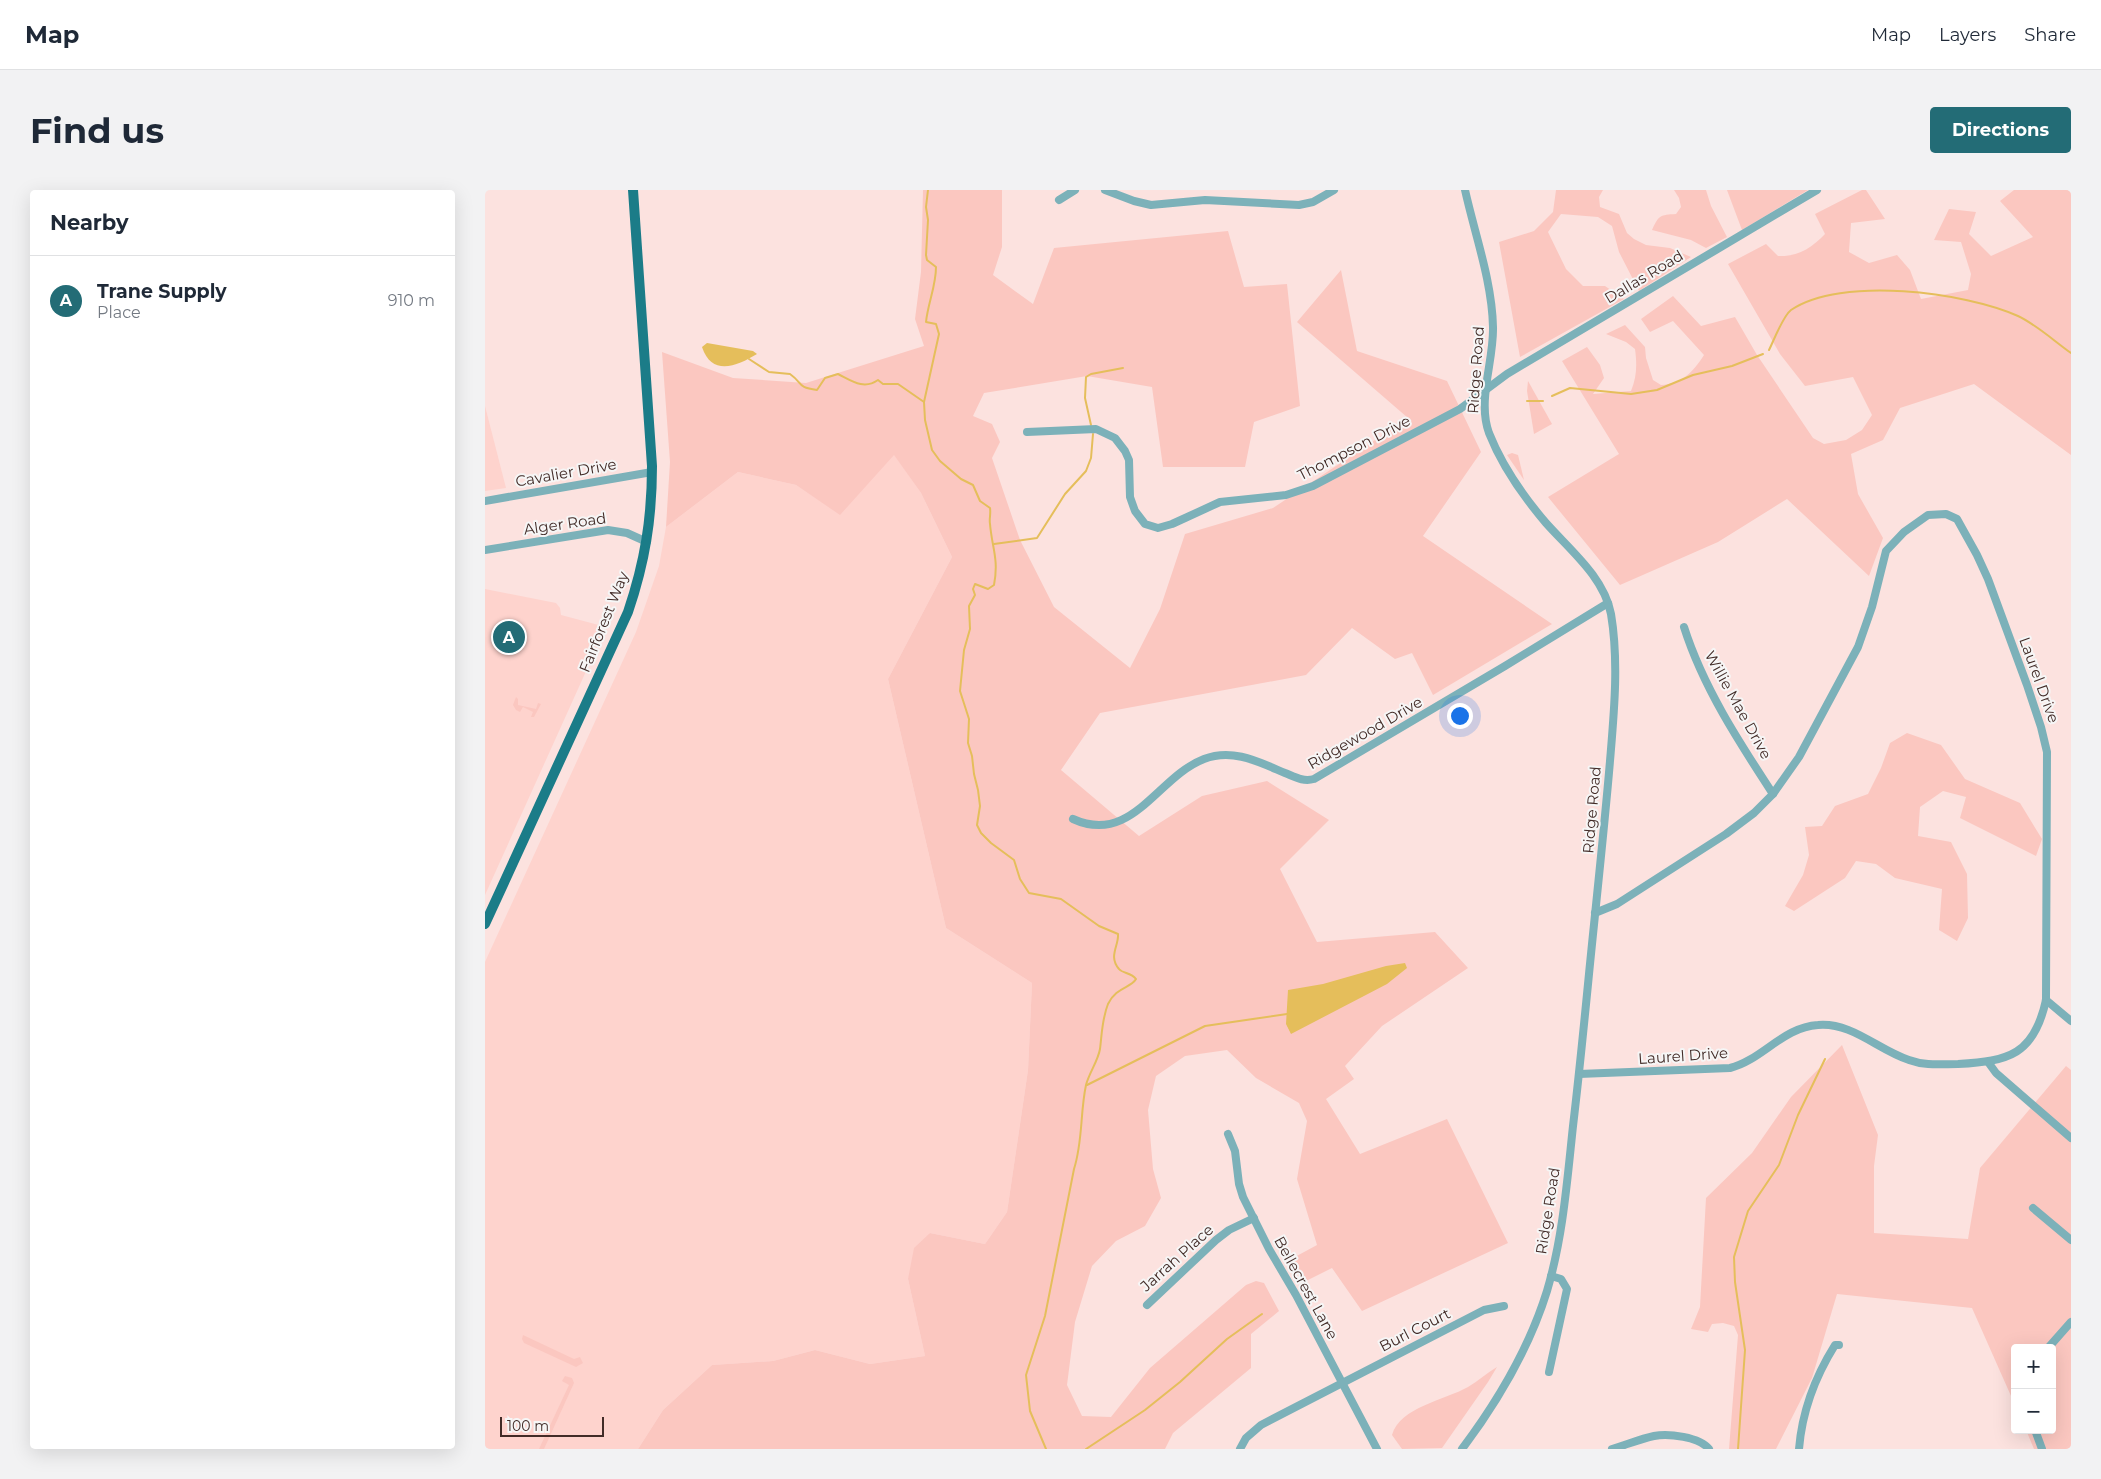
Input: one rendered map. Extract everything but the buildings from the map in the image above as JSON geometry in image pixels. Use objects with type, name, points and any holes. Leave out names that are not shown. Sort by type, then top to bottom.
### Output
[{"type":"main road","name":"Fairforest Way","points":[[485,924],[628,612],[640,574],[647,542],[653,491],[633,190]]},
{"type":"street","points":[[1059,200],[1075,190]]},
{"type":"street","points":[[1105,190],[1134,202],[1151,205],[1205,200],[1299,205],[1313,202],[1334,190]]},
{"type":"street","name":"Ridge Road","points":[[1462,1449],[1484,1419],[1514,1369],[1535,1323],[1551,1276],[1564,1218],[1614,705],[1613,634],[1608,603],[1591,572],[1534,508],[1502,459],[1486,421],[1487,389],[1493,339],[1492,306],[1465,190]]},
{"type":"street","name":"Dallas Road","points":[[1487,389],[1507,374],[1817,190]]},
{"type":"street","name":"Thompson Drive","points":[[1027,432],[1096,429],[1109,434],[1121,444],[1128,457],[1130,497],[1135,511],[1145,524],[1159,528],[1220,502],[1286,495],[1313,486],[1460,409],[1487,389]]},
{"type":"street","name":"Cavalier Drive","points":[[485,501],[652,472]]},
{"type":"street","name":"Laurel Drive","points":[[1579,1074],[1730,1068],[1747,1062],[1795,1031],[1817,1025],[1838,1026],[1900,1057],[1916,1063],[1939,1065],[1988,1062],[2007,1057],[2027,1043],[2041,1022],[2046,1000],[2049,769],[2045,741],[1988,579],[1962,527],[1953,516],[1945,514],[1928,515],[1904,532],[1888,547],[1882,562],[1872,606],[1858,647],[1799,757],[1773,794],[1754,813],[1725,834],[1617,904],[1595,913]]},
{"type":"street","name":"Alger Road","points":[[485,550],[608,530],[627,534],[647,542]]},
{"type":"street","name":"Ridgewood Drive","points":[[1073,819],[1091,825],[1123,821],[1135,814],[1184,771],[1202,760],[1216,756],[1242,756],[1301,779],[1314,779],[1608,603]]},
{"type":"street","name":"Willie Mae Drive","points":[[1684,627],[1697,664],[1708,686],[1773,794]]},
{"type":"street","points":[[2046,1000],[2071,1021]]},
{"type":"street","points":[[1988,1062],[1996,1074],[2071,1138]]},
{"type":"street","name":"Bellecrest Lane","points":[[1228,1134],[1235,1152],[1239,1184],[1243,1197],[1377,1449]]},
{"type":"street","points":[[2033,1208],[2071,1240]]},
{"type":"street","name":"Jarrah Place","points":[[1147,1305],[1216,1240],[1229,1230],[1253,1218]]},
{"type":"street","points":[[1549,1372],[1567,1288],[1561,1278],[1551,1276]]},
{"type":"street","name":"Burl Court","points":[[1240,1449],[1246,1438],[1261,1425],[1484,1310],[1504,1306]]},
{"type":"street","points":[[2052,1344],[2071,1322]]},
{"type":"street","points":[[1799,1449],[1800,1434],[1807,1402],[1823,1364],[1835,1345],[1839,1344]]},
{"type":"street","points":[[2036,1434],[2042,1449]]},
{"type":"street","points":[[1612,1449],[1661,1435],[1701,1441],[1709,1449]]},
{"type":"shaded area","points":[[923,190],[1002,190],[1002,247],[993,275],[1033,304],[1054,248],[1228,231],[1244,287],[1287,284],[1300,406],[1254,422],[1245,467],[1163,467],[1152,387],[1087,376],[984,393],[973,416],[992,424],[1000,442],[992,458],[1020,540],[1054,607],[1130,668],[1160,609],[1185,534],[1273,508],[1408,418],[1297,322],[1341,270],[1357,351],[1447,381],[1481,452],[1423,536],[1552,624],[1433,695],[1412,653],[1395,659],[1352,628],[1306,675],[1100,713],[1061,770],[1139,836],[1202,796],[1267,781],[1329,820],[1280,869],[1317,942],[1435,932],[1468,968],[1382,1026],[1345,1066],[1354,1079],[1326,1099],[1360,1154],[1447,1119],[1508,1243],[1362,1311],[1332,1268],[1306,1281],[1300,1278],[1293,1258],[1317,1245],[1297,1179],[1307,1121],[1299,1103],[1256,1078],[1227,1050],[1185,1056],[1156,1076],[1148,1110],[1153,1169],[1161,1198],[1145,1226],[1116,1241],[1092,1266],[1075,1322],[1067,1385],[1082,1416],[1111,1417],[1150,1368],[1246,1285],[1256,1281],[1264,1283],[1279,1311],[1251,1334],[1251,1368],[1173,1433],[1165,1449],[638,1449],[663,1410],[712,1365],[773,1361],[815,1350],[870,1364],[925,1356],[908,1279],[914,1248],[930,1233],[985,1244],[1007,1212],[1028,1070],[1032,983],[946,928],[888,679],[952,557],[921,493],[894,455],[840,515],[796,485],[738,472],[666,527],[670,462],[662,352],[733,378],[806,383],[924,346],[915,319],[921,272]]},
{"type":"shaded area","points":[[1556,190],[1603,190],[1599,197],[1600,207],[1619,214],[1627,233],[1634,239],[1646,245],[1670,248],[1691,257],[1639,291],[1619,252],[1612,226],[1598,217],[1561,214],[1548,232],[1566,269],[1583,286],[1605,286],[1624,299],[1520,357],[1499,242],[1534,231],[1553,212]]},
{"type":"shaded area","points":[[1674,190],[1706,190],[1711,206],[1727,237],[1706,248],[1691,240],[1652,230],[1656,221],[1661,217],[1676,214],[1681,207],[1679,198]]},
{"type":"shaded area","points":[[1727,190],[1808,190],[1742,230]]},
{"type":"shaded area","points":[[1862,190],[1866,190],[1885,219],[1851,223],[1849,252],[1869,263],[1897,255],[1910,270],[1921,299],[1968,290],[1971,274],[1961,242],[1934,240],[1949,209],[1976,212],[1969,234],[1991,256],[2033,237],[2000,201],[2014,190],[2068,190],[2071,192],[2071,455],[1974,384],[1900,408],[1883,440],[1851,454],[1858,494],[1883,538],[1869,576],[1787,499],[1718,542],[1620,585],[1548,497],[1619,454],[1562,361],[1587,347],[1600,365],[1604,378],[1593,394],[1631,391],[1636,370],[1635,349],[1626,342],[1606,334],[1625,325],[1645,347],[1646,358],[1653,380],[1661,385],[1681,380],[1696,367],[1704,355],[1673,321],[1650,332],[1641,319],[1673,296],[1701,326],[1735,317],[1757,355],[1813,438],[1824,444],[1846,440],[1862,430],[1872,415],[1853,377],[1805,386],[1780,354],[1728,264],[1766,244],[1778,256],[1792,255],[1804,251],[1825,234],[1815,214]]},
{"type":"shaded area","points":[[707,343],[753,351],[757,354],[733,365],[719,366],[706,356],[702,347]]},
{"type":"shaded area","points":[[1528,381],[1552,424],[1534,434],[1527,391]]},
{"type":"shaded area","points":[[485,406],[506,488],[485,491]]},
{"type":"shaded area","points":[[1512,453],[1518,455],[1524,480],[1507,455]]},
{"type":"shaded area","points":[[894,454],[921,493],[952,557],[888,679],[946,928],[1032,983],[1028,1070],[1007,1212],[985,1244],[930,1233],[908,1279],[925,1356],[870,1364],[815,1350],[773,1361],[712,1365],[663,1410],[638,1449],[485,1449],[485,962],[636,632],[659,566],[666,527],[738,472],[796,485],[840,514]]},
{"type":"shaded area","points":[[485,589],[556,603],[560,608],[561,615],[606,627],[485,895]]},
{"type":"shaded area","points":[[516,697],[518,705],[536,709],[538,703],[541,704],[534,717],[531,717],[533,712],[523,707],[520,712],[516,710],[513,705]]},
{"type":"shaded area","points":[[1907,733],[1941,745],[1965,779],[2020,803],[2042,839],[2036,856],[1960,818],[1966,797],[1943,791],[1920,807],[1918,836],[1951,842],[1967,874],[1968,918],[1957,941],[1939,930],[1942,889],[1895,878],[1876,864],[1856,861],[1845,878],[1794,911],[1785,906],[1803,875],[1809,855],[1805,827],[1822,826],[1835,806],[1868,794],[1881,768],[1890,743]]},
{"type":"shaded area","points":[[1405,963],[1407,968],[1387,984],[1291,1034],[1286,1024],[1288,990],[1323,984],[1386,966]]},
{"type":"shaded area","points":[[1842,1045],[1878,1135],[1874,1166],[1874,1233],[1968,1239],[1980,1168],[2066,1066],[2071,1070],[2071,1449],[2034,1449],[2028,1434],[2056,1434],[2056,1344],[2011,1344],[2011,1396],[1972,1308],[1837,1294],[1812,1378],[1776,1449],[1729,1449],[1738,1335],[1734,1326],[1723,1323],[1712,1324],[1708,1332],[1691,1329],[1700,1307],[1706,1198],[1752,1153],[1791,1097]]},
{"type":"shaded area","points":[[523,1335],[574,1359],[580,1357],[583,1363],[576,1367],[524,1343]]},
{"type":"shaded area","points":[[1497,1367],[1442,1448],[1402,1449],[1392,1435],[1397,1425],[1404,1418],[1424,1405],[1468,1387]]},
{"type":"shaded area","points":[[565,1376],[572,1378],[574,1383],[544,1449],[539,1449],[569,1385],[562,1381]]},
{"type":"waterway","points":[[928,190],[926,255],[927,260],[936,267],[935,281],[926,322],[936,324],[939,334],[924,402],[925,420],[932,450],[940,461],[961,479],[973,485],[980,501],[990,508],[995,561],[994,585],[988,589],[975,584],[973,589],[975,595],[969,606],[970,629],[964,650],[960,691],[969,719],[968,743],[980,806],[977,825],[981,833],[991,843],[1014,860],[1020,879],[1029,893],[1061,899],[1099,926],[1118,934],[1114,960],[1121,971],[1132,975],[1136,979],[1111,998],[1106,1010],[1099,1054],[1086,1085],[1079,1148],[1045,1316],[1026,1375],[1030,1411],[1046,1449]]},
{"type":"waterway","points":[[1769,350],[1788,313],[1813,300],[1840,293],[1903,291],[1967,300],[1995,307],[2018,316],[2039,328],[2071,353]]},
{"type":"waterway","points":[[1552,396],[1570,388],[1631,394],[1657,390],[1693,375],[1732,366],[1763,354]]},
{"type":"waterway","points":[[749,359],[769,372],[790,374],[803,386],[810,389],[817,390],[825,378],[838,374],[853,382],[863,384],[873,383],[878,380],[883,384],[898,384],[924,402]]},
{"type":"waterway","points":[[1091,425],[1085,398],[1086,377],[1091,374],[1123,368]]},
{"type":"waterway","points":[[1527,401],[1543,401]]},
{"type":"waterway","points":[[994,544],[1037,538],[1065,494],[1086,471],[1091,458],[1093,434]]},
{"type":"waterway","points":[[1087,1085],[1205,1026],[1287,1014]]},
{"type":"waterway","points":[[1738,1449],[1745,1350],[1735,1282],[1734,1257],[1748,1211],[1779,1165],[1798,1115],[1825,1059]]},
{"type":"waterway","points":[[1086,1449],[1145,1410],[1180,1382],[1227,1339],[1262,1314]]},
{"type":"place","name":"Trane Supply","points":[[509,637]]}]
